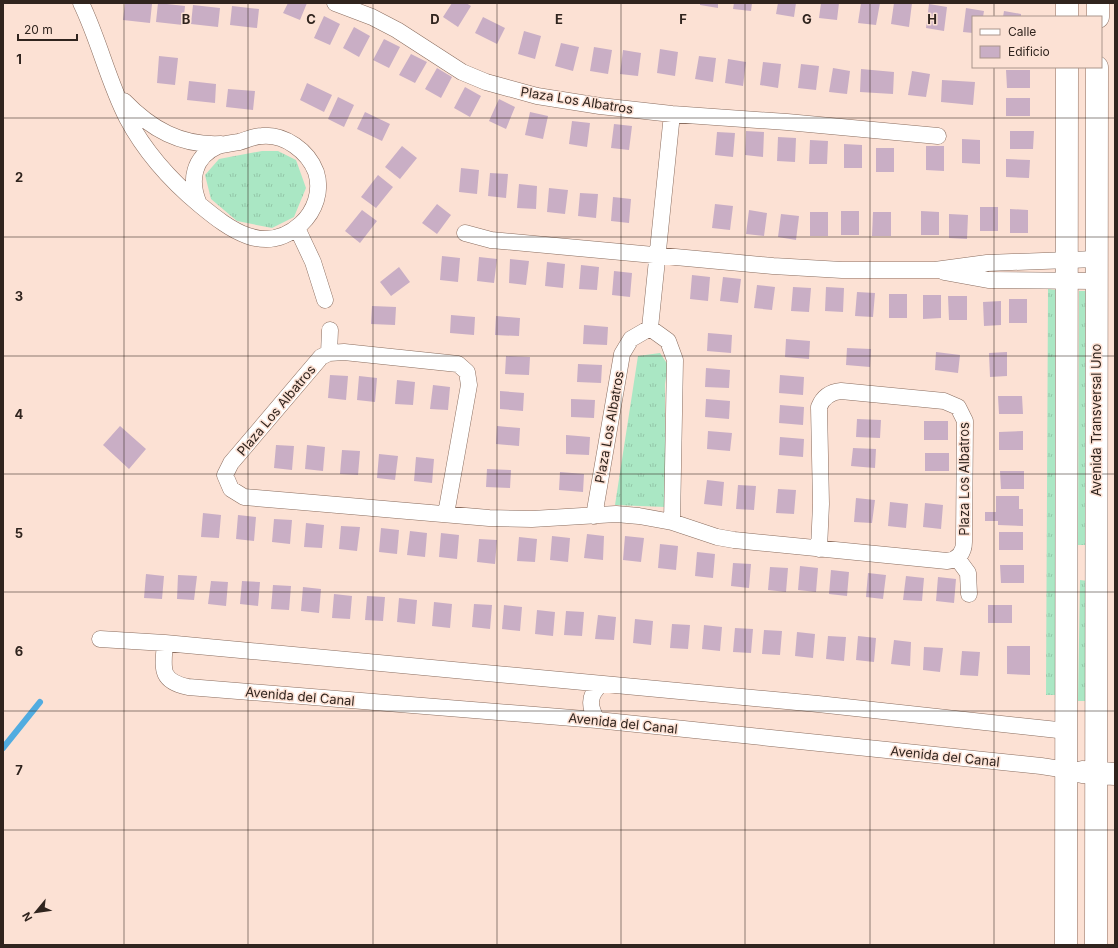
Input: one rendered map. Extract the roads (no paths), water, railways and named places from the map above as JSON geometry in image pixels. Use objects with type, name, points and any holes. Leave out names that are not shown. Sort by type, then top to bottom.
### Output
[{"type":"street","points":[[81,3],[127,118],[145,148],[177,185],[199,204],[223,223],[242,234],[251,237],[272,238],[283,235],[297,228],[312,210],[317,192],[316,173],[304,154],[289,142],[271,136],[253,137],[215,148],[205,154],[195,169],[193,187],[199,204]]},
{"type":"street","name":"Plaza Los Albatros","points":[[335,3],[372,17],[397,30],[441,60],[486,82],[511,90],[562,101],[672,114],[787,122],[938,136]]},
{"type":"street","points":[[1067,3],[1067,16]]},
{"type":"street","points":[[1098,3],[1098,16]]},
{"type":"street","points":[[1066,945],[1067,68]]},
{"type":"street","name":"Avenida Transversal Uno","points":[[1096,945],[1106,773],[1096,563],[1097,68]]},
{"type":"street","points":[[115,90],[133,111],[160,131],[186,141],[213,145],[227,144]]},
{"type":"street","points":[[672,114],[650,328],[668,341],[675,360],[672,522]]},
{"type":"street","points":[[297,228],[313,262],[325,300]]},
{"type":"street","points":[[465,233],[491,240],[658,254],[773,266],[834,270],[934,270],[987,263],[1067,270],[1096,281]]},
{"type":"street","points":[[1067,270],[1096,259]]},
{"type":"street","name":"Plaza Los Albatros","points":[[594,516],[622,354],[631,339],[650,328]]},
{"type":"street","points":[[330,330],[329,353],[344,352],[458,364],[468,372],[469,385],[446,514]]},
{"type":"street","name":"Plaza Los Albatros","points":[[329,353],[315,362],[231,463],[226,475],[231,489],[244,496],[446,514],[532,519],[594,516],[639,516],[672,522],[717,537],[734,540],[819,549],[947,561],[957,558],[963,550],[964,542],[965,421],[961,411],[951,403],[944,401],[841,391],[830,393],[825,397],[819,407],[821,504],[819,549]]},
{"type":"street","points":[[957,558],[968,573],[969,594]]},
{"type":"street","points":[[1067,562],[1096,563]]},
{"type":"street","points":[[100,639],[165,643],[600,685],[818,704],[1105,734]]},
{"type":"street","name":"Avenida del Canal","points":[[165,643],[164,673],[171,682],[188,687],[598,720],[1106,773]]},
{"type":"street","points":[[598,720],[591,708],[591,701],[592,695],[600,685]]},
{"type":"waterway","points":[[3,748],[40,702]]}]
